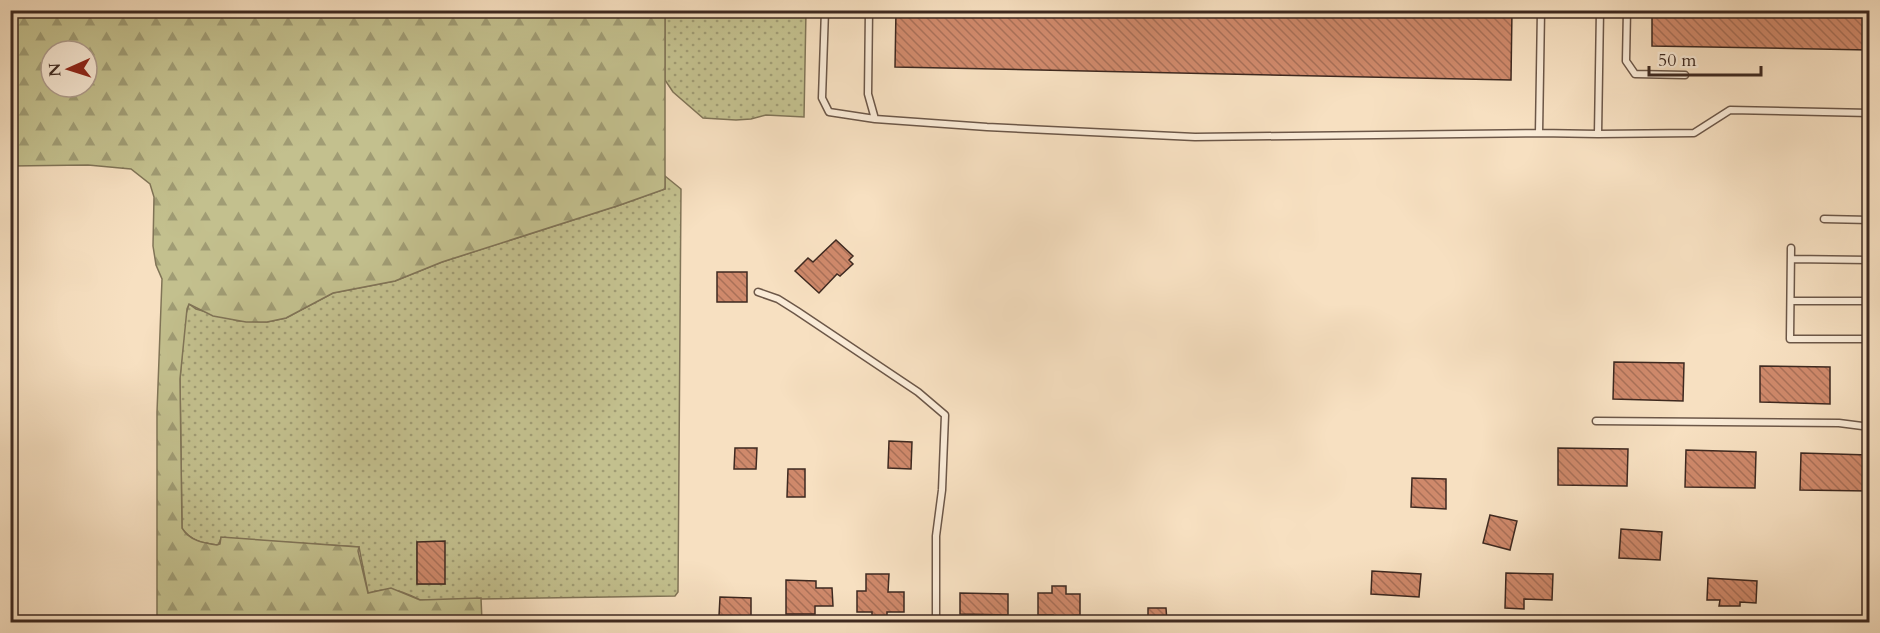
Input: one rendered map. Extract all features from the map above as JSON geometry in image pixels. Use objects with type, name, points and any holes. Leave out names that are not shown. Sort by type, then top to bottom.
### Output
[{"type":"lane","points":[[825,10],[822,98],[829,112],[875,119],[1195,137],[1694,133],[1730,110],[1869,113]]},
{"type":"lane","points":[[869,10],[868,94],[875,119]]},
{"type":"lane","points":[[1539,133],[1541,10]]},
{"type":"lane","points":[[1598,134],[1600,10]]},
{"type":"lane","points":[[1627,10],[1626,61],[1635,74],[1685,75]]},
{"type":"lane","points":[[1824,219],[1869,220]]},
{"type":"lane","points":[[1791,248],[1790,339],[1869,339]]},
{"type":"lane","points":[[1791,259],[1869,260]]},
{"type":"lane","points":[[758,292],[778,299],[797,311],[918,392],[945,416],[942,490],[936,536],[936,622]]},
{"type":"lane","points":[[1791,301],[1869,301]]},
{"type":"lane","points":[[1596,421],[1839,423],[1869,427]]},
{"type":"green space","points":[[10,11],[665,11],[665,189],[442,262],[395,281],[333,293],[286,318],[267,322],[246,322],[213,316],[189,304],[187,309],[180,379],[182,528],[185,532],[197,541],[217,545],[220,544],[221,537],[359,547],[368,593],[391,588],[420,600],[481,598],[482,622],[157,622],[157,412],[162,279],[156,265],[153,246],[154,197],[150,184],[131,169],[88,165],[11,166]]},
{"type":"green space","points":[[665,11],[806,11],[804,117],[766,115],[736,120],[703,118],[673,92],[665,80]]},
{"type":"green space","points":[[665,176],[681,189],[678,592],[675,596],[420,600],[393,590],[368,593],[359,547],[221,538],[217,545],[193,539],[182,529],[180,379],[185,317],[189,304],[196,309],[239,321],[267,322],[286,318],[333,293],[395,281],[442,262],[665,189]],"holes":[[[417,542],[445,584],[417,584]]]},
{"type":"building","points":[[896,10],[1512,10],[1511,80],[895,67]]},
{"type":"building","points":[[1652,10],[1869,10],[1869,50],[1652,46]]},
{"type":"building","points":[[836,240],[853,256],[849,260],[853,264],[840,276],[837,274],[819,293],[795,271],[808,258],[813,262]]},
{"type":"building","points":[[717,272],[747,272],[747,302],[717,302]]},
{"type":"building","points":[[1614,362],[1684,363],[1683,401],[1613,399]]},
{"type":"building","points":[[1760,366],[1830,367],[1830,404],[1760,402]]},
{"type":"building","points":[[889,441],[912,442],[911,469],[888,468]]},
{"type":"building","points":[[735,448],[757,448],[756,469],[734,469]]},
{"type":"building","points":[[1558,448],[1628,449],[1627,486],[1558,485]]},
{"type":"building","points":[[1686,450],[1756,452],[1755,488],[1685,487]]},
{"type":"building","points":[[1801,453],[1869,455],[1869,491],[1800,490]]},
{"type":"building","points":[[788,469],[805,469],[805,497],[787,497]]},
{"type":"building","points":[[1412,478],[1446,479],[1446,509],[1411,507]]},
{"type":"building","points":[[1490,515],[1517,521],[1510,550],[1483,543]]},
{"type":"building","points":[[1621,529],[1662,532],[1660,560],[1619,558]]},
{"type":"building","points":[[445,541],[445,584],[417,584],[417,542]]},
{"type":"building","points":[[1372,571],[1421,574],[1419,597],[1371,594]]},
{"type":"building","points":[[1506,573],[1553,574],[1552,600],[1524,599],[1524,609],[1505,608]]},
{"type":"building","points":[[866,574],[889,574],[888,592],[904,592],[904,612],[887,612],[887,617],[872,616],[872,612],[857,612],[857,591],[866,591]]},
{"type":"building","points":[[1708,578],[1757,581],[1756,603],[1740,602],[1740,606],[1719,606],[1720,600],[1707,600]]},
{"type":"building","points":[[786,580],[816,581],[816,588],[832,588],[833,606],[815,606],[815,614],[786,614]]},
{"type":"building","points":[[1052,586],[1066,586],[1066,594],[1080,594],[1080,615],[1053,617],[1053,615],[1038,615],[1038,593],[1052,593]]},
{"type":"building","points":[[960,593],[1008,594],[1008,615],[960,614]]},
{"type":"building","points":[[720,597],[751,598],[751,617],[719,616]]},
{"type":"building","points":[[1148,608],[1166,608],[1167,622],[1148,622]]}]
